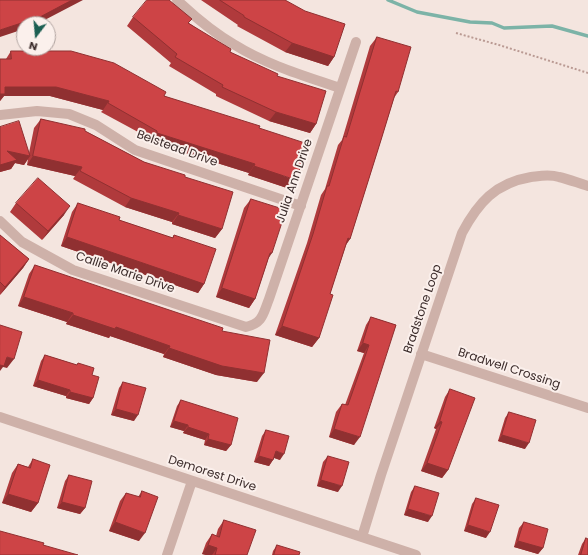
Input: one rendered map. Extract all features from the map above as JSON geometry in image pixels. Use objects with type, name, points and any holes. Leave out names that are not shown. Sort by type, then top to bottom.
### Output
[{"type":"street","points":[[177,0],[194,16],[235,46],[281,68],[340,88]]},
{"type":"street","name":"Julia Ann Drive","points":[[253,325],[260,320],[301,206],[356,42]]},
{"type":"street","name":"Belstead Drive","points":[[0,115],[37,111],[69,114],[96,125],[135,150],[301,206]]},
{"type":"street","name":"Bradstone Loop","points":[[362,537],[380,475],[462,233],[471,216],[482,202],[495,191],[510,182],[544,175],[558,176],[588,186]]},
{"type":"street","name":"Callie Marie Drive","points":[[0,221],[22,242],[73,270],[246,327],[253,325]]},
{"type":"street","name":"Bradwell Crossing","points":[[421,354],[588,408]]},
{"type":"street","name":"Demorest Drive","points":[[0,416],[416,555]]},
{"type":"street","points":[[167,555],[192,481]]},
{"type":"path","points":[[456,33],[588,72]]},
{"type":"building","points":[[0,0],[72,0],[42,16],[16,16],[16,25],[0,30]]},
{"type":"building","points":[[147,0],[169,0],[192,19],[188,23],[231,49],[230,52],[278,74],[277,76],[326,91],[316,124],[276,112],[222,87],[223,85],[175,57],[177,54],[133,17]]},
{"type":"building","points":[[220,0],[285,0],[305,11],[345,24],[334,57],[292,43],[244,17]]},
{"type":"building","points":[[377,37],[411,47],[398,92],[396,91],[350,239],[348,238],[330,294],[333,295],[319,338],[282,326],[313,234],[327,186],[329,186],[344,136],[346,137]]},
{"type":"building","points":[[11,51],[16,51],[16,56],[56,56],[56,51],[71,51],[114,63],[166,92],[164,96],[260,126],[259,128],[308,144],[296,180],[254,166],[255,164],[157,133],[157,131],[108,103],[109,101],[56,87],[5,87],[5,94],[0,94],[0,59],[11,59]]},
{"type":"building","points":[[41,119],[85,129],[85,131],[144,162],[233,192],[222,229],[178,215],[179,213],[131,198],[80,171],[82,167],[33,156]]},
{"type":"building","points":[[19,121],[30,156],[7,151],[17,160],[0,165],[0,127]]},
{"type":"building","points":[[38,178],[70,206],[48,231],[16,203]]},
{"type":"building","points":[[251,199],[286,210],[255,299],[222,288]]},
{"type":"building","points":[[78,203],[120,217],[119,220],[173,238],[174,235],[216,249],[204,284],[67,237]]},
{"type":"building","points":[[0,235],[29,259],[5,287],[0,282]]},
{"type":"building","points":[[35,265],[223,328],[222,331],[270,340],[264,373],[222,366],[169,348],[170,346],[116,327],[115,329],[24,297]]},
{"type":"building","points":[[371,317],[396,325],[360,437],[334,429],[342,404],[348,405],[369,345],[363,343]]},
{"type":"building","points":[[0,325],[22,332],[14,359],[7,357],[4,366],[0,365]]},
{"type":"building","points":[[45,355],[77,365],[78,363],[94,368],[92,375],[99,377],[93,398],[70,392],[70,390],[38,380]]},
{"type":"building","points":[[123,382],[146,388],[138,415],[116,409]]},
{"type":"building","points":[[450,389],[475,398],[448,470],[427,463],[442,422],[440,421]]},
{"type":"building","points":[[181,400],[238,418],[231,445],[208,439],[209,434],[174,421]]},
{"type":"building","points":[[509,412],[536,420],[529,443],[502,435]]},
{"type":"building","points":[[266,430],[289,436],[284,454],[276,451],[273,460],[259,456]]},
{"type":"building","points":[[328,456],[349,462],[342,486],[321,480]]},
{"type":"building","points":[[33,459],[50,465],[38,503],[8,494],[18,464],[30,468]]},
{"type":"building","points":[[69,475],[92,481],[85,508],[62,502]]},
{"type":"building","points":[[415,486],[439,493],[432,516],[408,509]]},
{"type":"building","points":[[142,491],[158,497],[145,533],[115,522],[126,493],[140,497]]},
{"type":"building","points":[[476,498],[499,505],[490,532],[468,525]]},
{"type":"building","points":[[224,520],[256,530],[247,555],[215,555],[217,548],[208,545],[212,534],[219,537]]},
{"type":"building","points":[[524,522],[548,529],[543,548],[518,541]]},
{"type":"building","points":[[0,531],[44,543],[43,545],[78,555],[0,555]]},
{"type":"building","points":[[586,538],[588,539],[588,555],[581,555]]},
{"type":"building","points":[[277,545],[300,552],[299,555],[274,555]]},
{"type":"waterway","points":[[388,0],[417,12],[470,22],[492,23],[504,28],[552,26],[588,36]]}]
